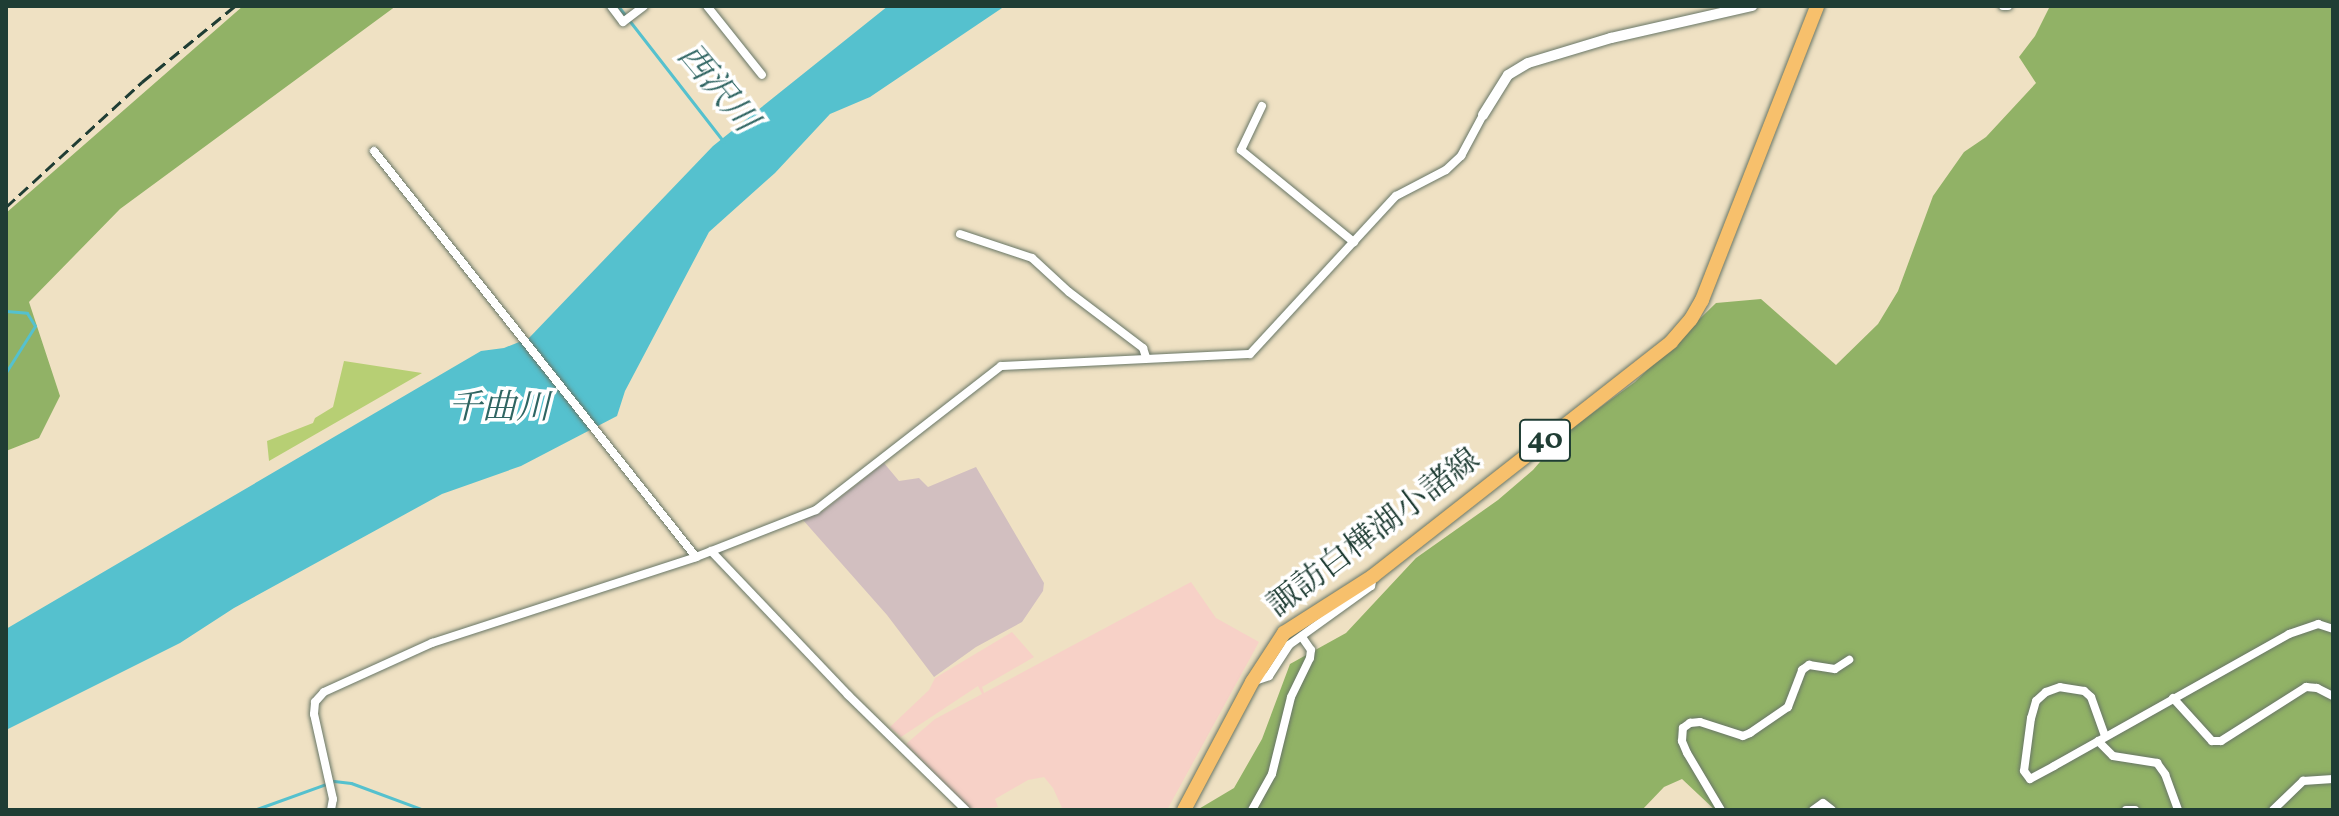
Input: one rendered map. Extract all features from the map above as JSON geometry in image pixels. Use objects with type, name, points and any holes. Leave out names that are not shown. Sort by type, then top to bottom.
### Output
[{"type":"main road","name":"諏訪白樺湖小諸線","points":[[1184,810],[1252,682],[1284,633],[1373,576],[1671,342],[1691,319],[1702,300],[1817,6]]},
{"type":"street","points":[[611,6],[623,22],[644,6]]},
{"type":"street","points":[[707,6],[762,75]]},
{"type":"street","points":[[331,810],[331,793],[314,714],[315,702],[324,692],[432,643],[696,557],[828,503],[1001,366],[1250,354],[1396,196],[1446,170],[1457,160],[1508,75],[1528,63],[1611,38],[1752,6]]},
{"type":"street","points":[[1262,106],[1241,150],[1354,242]]},
{"type":"street","points":[[374,151],[696,557]]},
{"type":"street","points":[[960,234],[1032,258],[1069,292],[1143,348],[1146,357]]},
{"type":"street","points":[[711,551],[848,695],[966,810]]},
{"type":"street","points":[[1252,682],[1269,676],[1289,645],[1371,586],[1373,576]]},
{"type":"street","points":[[2178,810],[2165,774],[2157,763],[2113,756],[2101,739],[2091,697],[2084,691],[2060,687],[2046,692],[2036,701],[2024,771],[2030,779],[2101,739],[2173,698],[2289,634],[2318,624],[2333,629]]},
{"type":"street","points":[[1252,810],[1272,774],[1291,697],[1310,658],[1311,650],[1302,637]]},
{"type":"street","points":[[1721,810],[1687,753],[1682,741],[1683,728],[1700,722],[1743,736],[1788,707],[1802,670],[1809,665],[1835,669],[1849,660]]},
{"type":"street","points":[[2173,698],[2212,741],[2221,741],[2306,687],[2317,688],[2333,696]]},
{"type":"street","points":[[2273,810],[2303,781],[2333,779]]},
{"type":"street","points":[[1813,810],[1823,803],[1832,810]]},
{"type":"street","points":[[2126,810],[2135,810]]},
{"type":"shaded area","points":[[884,463],[899,481],[919,478],[928,487],[976,467],[1044,583],[1043,591],[1022,622],[976,647],[934,677],[887,615],[803,520],[823,511]]},
{"type":"shaded area","points":[[1191,582],[1216,618],[1259,642],[1167,810],[1063,810],[1044,777],[1028,780],[995,799],[998,807],[971,810],[906,744],[935,719],[982,694],[978,686],[901,737],[890,727],[929,690],[935,678],[1012,632],[1034,657],[982,687],[984,693]]},
{"type":"green space","points":[[243,6],[396,6],[120,209],[29,302],[60,396],[39,438],[6,451],[6,213]]},
{"type":"green space","points":[[2050,6],[2333,6],[2333,810],[1715,810],[1682,779],[1664,787],[1642,810],[1197,810],[1234,788],[1262,739],[1290,664],[1346,633],[1416,558],[1498,500],[1533,470],[1565,433],[1635,382],[1716,303],[1761,299],[1836,365],[1878,324],[1898,291],[1933,196],[1964,152],[1986,137],[2036,83],[2019,57],[2035,36]]},
{"type":"green space","points":[[344,361],[422,373],[269,461],[267,441],[313,423],[315,418],[333,407]]},
{"type":"water","name":"千曲川","points":[[888,6],[1005,6],[870,97],[830,114],[775,173],[709,232],[625,391],[617,416],[521,466],[442,494],[234,608],[180,643],[6,730],[6,629],[481,351],[504,348],[529,338],[713,146]]},
{"type":"waterway","name":"西沢川","points":[[618,6],[724,142]]},
{"type":"waterway","points":[[6,311],[27,313],[35,326],[6,372]]},
{"type":"waterway","points":[[254,810],[334,781],[351,783],[424,810]]},
{"type":"railway","points":[[6,207],[142,82],[235,6]]}]
